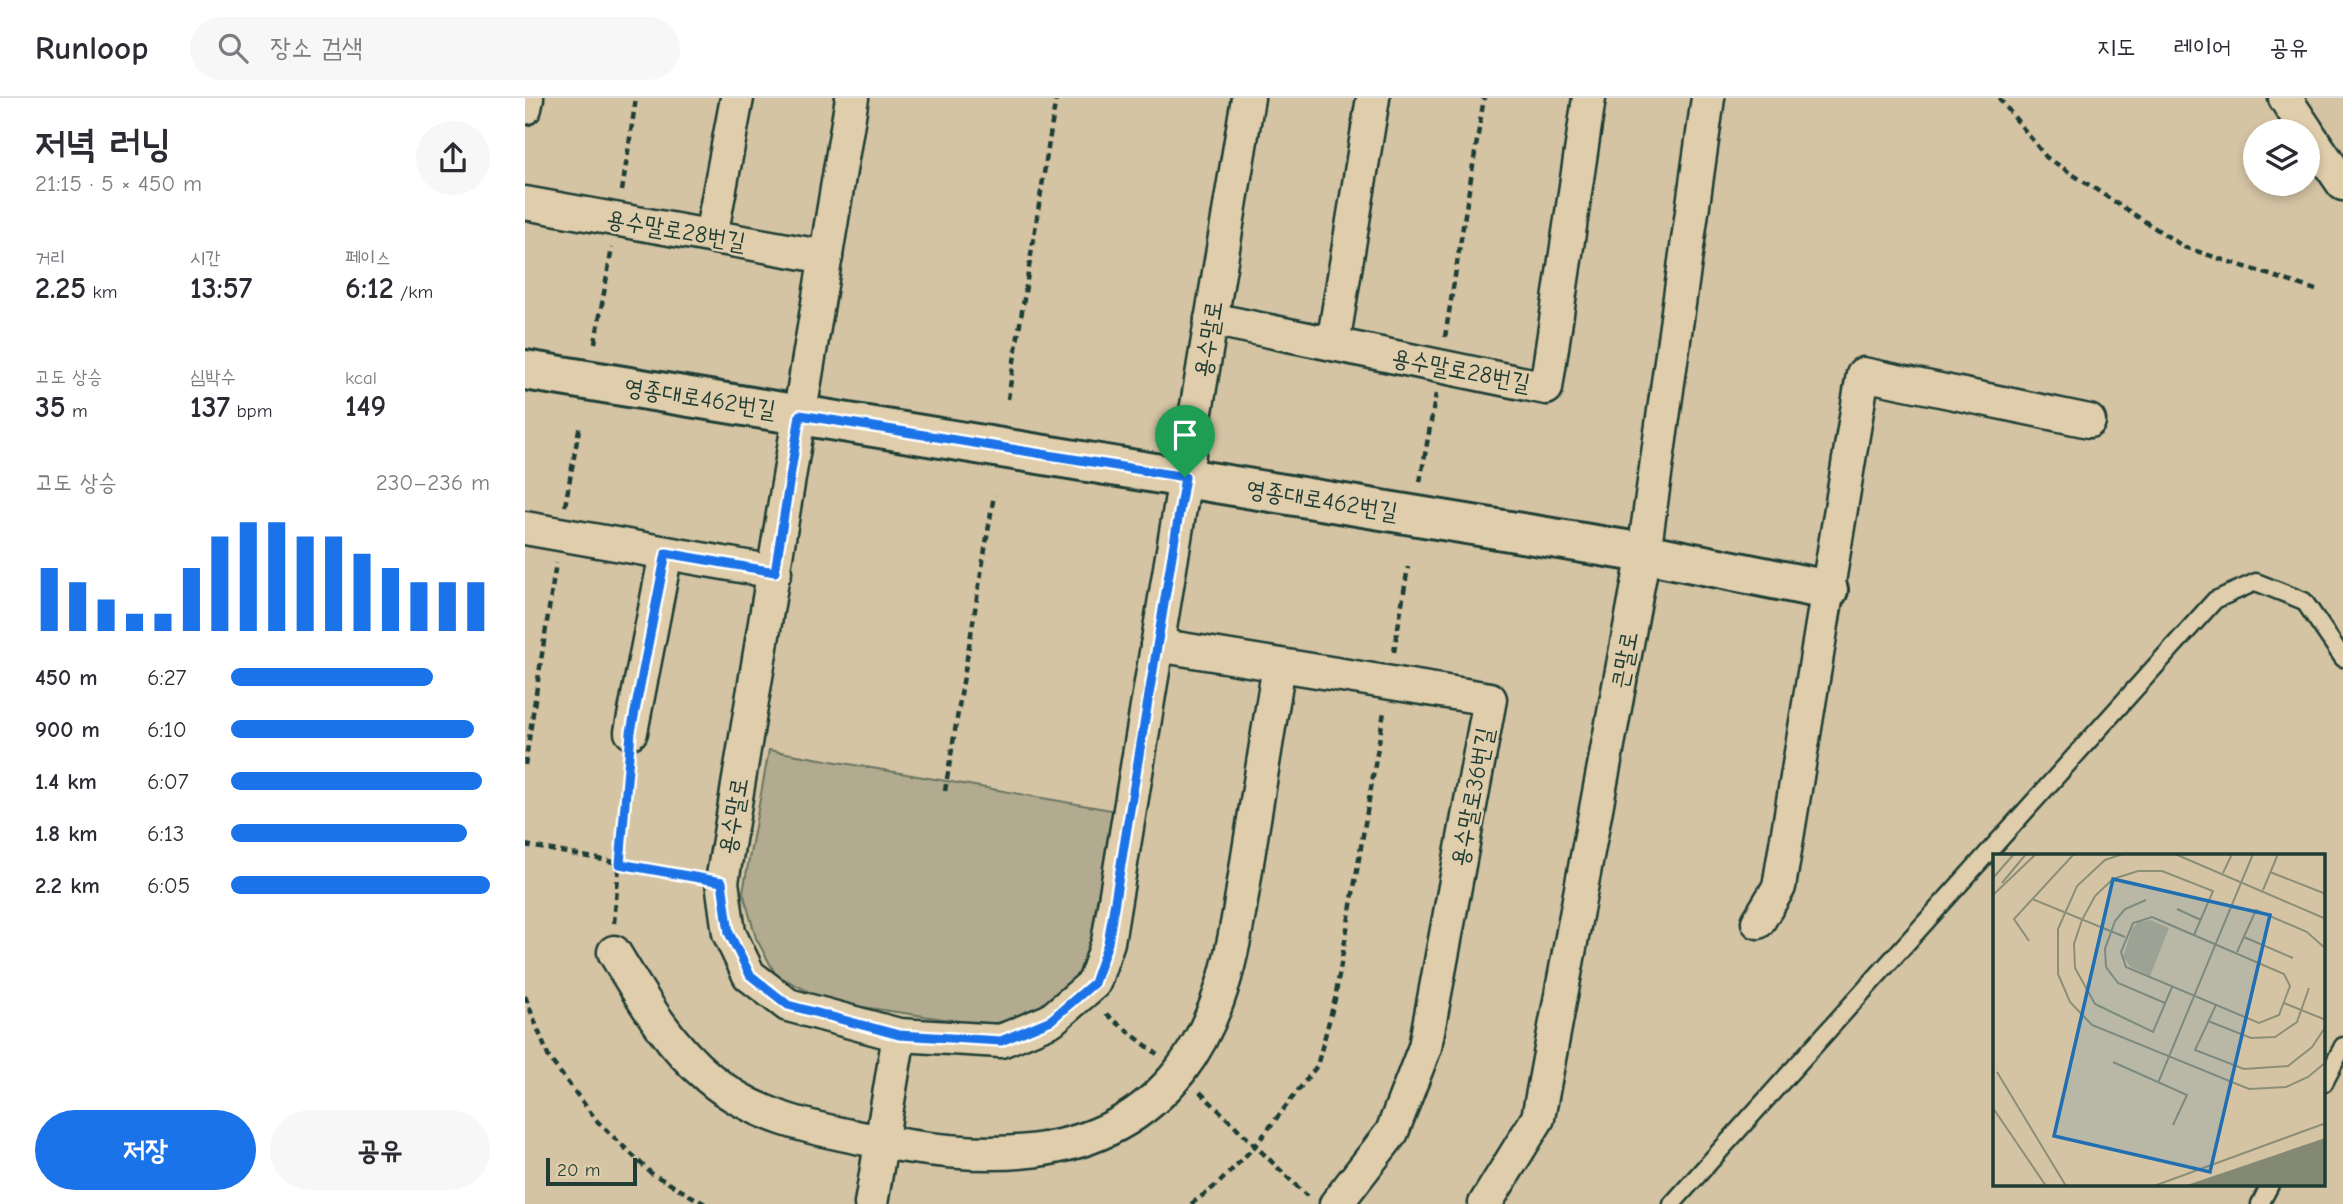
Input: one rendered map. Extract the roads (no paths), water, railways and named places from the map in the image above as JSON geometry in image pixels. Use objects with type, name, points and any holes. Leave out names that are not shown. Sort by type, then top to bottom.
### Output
[{"type":"street","points":[[525,108],[527,98]]},
{"type":"street","points":[[711,236],[737,98]]},
{"type":"street","name":"용수말로","points":[[852,98],[722,882],[729,933],[750,975],[788,1005],[899,1035],[1001,1041],[1051,1020],[1094,983],[1108,943],[1248,98]]},
{"type":"street","points":[[1333,344],[1373,98]]},
{"type":"street","name":"용수말로28번길","points":[[1212,319],[1546,388],[1589,98]]},
{"type":"street","name":"큰말로","points":[[1485,1204],[1538,1118],[1644,553],[1708,98]]},
{"type":"street","points":[[2284,98],[2299,119]]},
{"type":"street","points":[[2320,150],[2343,184]]},
{"type":"street","name":"용수말로28번길","points":[[525,203],[826,257]]},
{"type":"street","name":"영종대로462번길","points":[[525,370],[1644,553],[1828,590]]},
{"type":"street","points":[[1758,922],[1779,887],[1863,374],[2089,421]]},
{"type":"street","points":[[525,528],[775,572]]},
{"type":"street","points":[[631,732],[666,553]]},
{"type":"street","name":"용수말로36번길","points":[[1157,645],[1490,699],[1425,1047],[1392,1132],[1336,1204]]},
{"type":"street","points":[[614,952],[666,1035],[710,1079],[769,1114],[804,1126],[950,1153],[1009,1155],[1068,1145],[1130,1119],[1179,1072],[1215,1013],[1233,950],[1279,665]]},
{"type":"street","points":[[871,1204],[899,1035]]},
{"type":"lane","points":[[1672,1204],[2215,600],[2256,582],[2304,601],[2343,658]]},
{"type":"lane","points":[[2325,1081],[2343,1046]]},
{"type":"lane","points":[[2260,1204],[2269,1186]]}]
